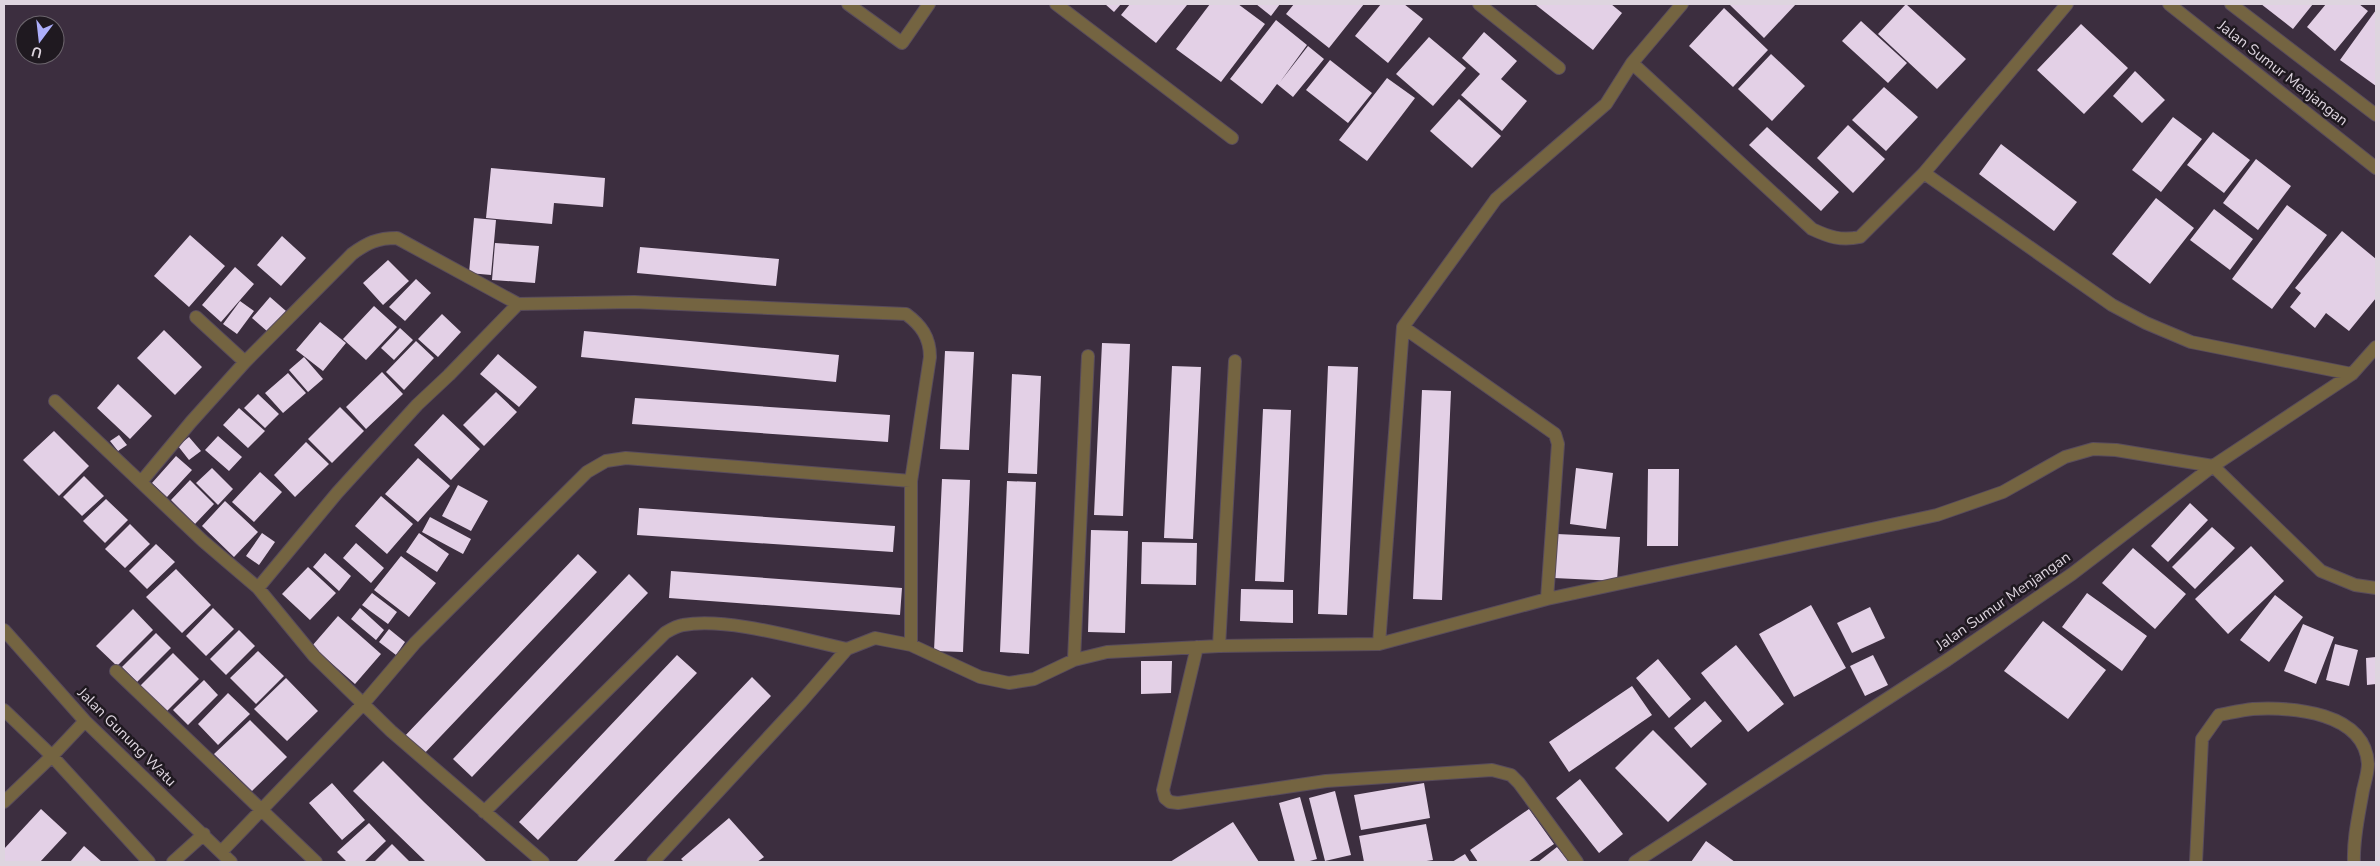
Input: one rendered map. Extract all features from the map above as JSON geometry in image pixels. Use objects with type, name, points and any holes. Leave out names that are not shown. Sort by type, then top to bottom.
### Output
[{"type":"street","points":[[848,4],[902,43],[929,4]]},
{"type":"street","points":[[1056,4],[1232,138]]},
{"type":"street","points":[[1479,4],[1558,68]]},
{"type":"street","points":[[1379,644],[1403,327],[1496,199],[1606,104],[1632,63],[1682,4]]},
{"type":"street","points":[[1632,63],[1812,229],[1833,238],[1847,240],[1860,237],[1924,173],[2067,4]]},
{"type":"street","name":"Jalan Sumur Menjangan","points":[[2169,4],[2376,168]]},
{"type":"street","points":[[2231,4],[2376,115]]},
{"type":"street","points":[[1924,173],[2112,305],[2146,323],[2190,342],[2352,374]]},
{"type":"street","points":[[141,482],[191,422],[245,362],[352,254],[367,242],[382,238],[397,238],[518,304],[634,302],[906,314],[917,323],[930,344],[930,356],[911,481],[911,645]]},
{"type":"street","points":[[258,588],[337,493],[417,405],[450,376],[518,304]]},
{"type":"street","points":[[196,316],[245,362]]},
{"type":"street","points":[[1403,327],[1555,434],[1558,444],[1547,599]]},
{"type":"street","name":"Jalan Sumur Menjangan","points":[[1635,862],[1649,858],[1790,760],[1947,660],[2072,574],[2213,466],[2352,374],[2376,347]]},
{"type":"street","points":[[1074,660],[1088,356]]},
{"type":"street","points":[[1219,646],[1235,361]]},
{"type":"street","points":[[55,401],[203,541],[258,588],[314,656],[391,731],[543,862]]},
{"type":"street","points":[[653,862],[802,702],[847,649],[875,638],[911,645],[980,677],[1009,683],[1034,679],[1074,660],[1107,652],[1219,646],[1379,644],[1547,599],[1937,515],[2003,492],[2065,457],[2093,449],[2116,450],[2213,466],[2320,571],[2355,585],[2376,588]]},
{"type":"street","points":[[222,852],[363,704],[415,643],[587,472],[606,460],[626,458],[911,481]]},
{"type":"street","points":[[484,812],[665,633],[680,626],[700,623],[728,625],[847,649]]},
{"type":"street","name":"Jalan Gunung Watu","points":[[4,630],[84,721],[204,834],[231,862]]},
{"type":"street","points":[[1198,647],[1163,790],[1165,798],[1170,802],[1178,803],[1326,781],[1492,770],[1510,775],[1519,783],[1577,862]]},
{"type":"street","points":[[116,671],[316,862]]},
{"type":"street","points":[[2196,862],[2202,739],[2219,715],[2252,709],[2285,710],[2329,717],[2358,734],[2364,745],[2368,765],[2357,826],[2354,862]]},
{"type":"street","points":[[4,710],[52,756],[149,862]]},
{"type":"street","points":[[4,802],[52,756],[84,721]]},
{"type":"street","points":[[173,862],[204,834]]},
{"type":"building","points":[[1105,4],[1121,4],[1114,12]]},
{"type":"building","points":[[1130,4],[1187,5],[1156,43],[1121,15]]},
{"type":"building","points":[[1210,4],[1238,4],[1265,24],[1221,82],[1176,49]]},
{"type":"building","points":[[1256,4],[1280,4],[1271,16]]},
{"type":"building","points":[[1294,4],[1364,4],[1329,48],[1286,14]]},
{"type":"building","points":[[1381,4],[1404,4],[1423,19],[1388,63],[1355,36]]},
{"type":"building","points":[[1611,4],[1622,13],[1593,50],[1536,5]]},
{"type":"building","points":[[1731,4],[1796,4],[1764,38]]},
{"type":"building","points":[[1906,4],[1966,59],[1937,89],[1878,34]]},
{"type":"building","points":[[2261,4],[2313,4],[2293,29]]},
{"type":"building","points":[[2326,4],[2359,4],[2368,11],[2335,51],[2307,27]]},
{"type":"building","points":[[1724,8],[1768,50],[1733,87],[1689,46]]},
{"type":"building","points":[[2376,10],[2376,86],[2340,60]]},
{"type":"building","points":[[1276,20],[1307,45],[1280,82],[1308,46],[1324,59],[1293,97],[1277,84],[1262,104],[1230,79]]},
{"type":"building","points":[[1861,21],[1907,63],[1888,83],[1842,41]]},
{"type":"building","points":[[2081,24],[2128,68],[2084,114],[2037,70]]},
{"type":"building","points":[[1484,32],[1517,61],[1501,79],[1527,101],[1502,131],[1461,95],[1480,74],[1462,58]]},
{"type":"building","points":[[1429,37],[1466,68],[1433,106],[1396,74]]},
{"type":"building","points":[[1771,54],[1805,86],[1772,121],[1738,89]]},
{"type":"building","points":[[1330,60],[1372,93],[1348,123],[1306,90]]},
{"type":"building","points":[[2135,71],[2165,100],[2142,123],[2113,96]]},
{"type":"building","points":[[1387,78],[1415,98],[1367,161],[1339,140]]},
{"type":"building","points":[[1884,87],[1918,117],[1886,151],[1852,120]]},
{"type":"building","points":[[1459,99],[1501,136],[1472,168],[1430,131]]},
{"type":"building","points":[[2173,117],[2202,139],[2161,192],[2132,170]]},
{"type":"building","points":[[1848,125],[1885,159],[1853,193],[1817,158]]},
{"type":"building","points":[[1767,127],[1839,192],[1821,211],[1749,145]]},
{"type":"building","points":[[2213,132],[2250,160],[2224,193],[2187,165]]},
{"type":"building","points":[[2001,144],[2077,202],[2054,231],[1979,174]]},
{"type":"building","points":[[2256,159],[2291,186],[2258,230],[2223,203]]},
{"type":"building","points":[[491,168],[605,178],[603,207],[554,203],[552,224],[486,218]]},
{"type":"building","points":[[2156,198],[2194,228],[2150,284],[2112,254]]},
{"type":"building","points":[[2287,205],[2327,235],[2272,309],[2232,279]]},
{"type":"building","points":[[2214,209],[2253,239],[2230,270],[2190,240]]},
{"type":"building","points":[[474,218],[496,220],[491,275],[469,273]]},
{"type":"building","points":[[2342,231],[2376,259],[2376,298],[2349,331],[2326,313],[2315,328],[2290,307],[2301,293],[2295,288]]},
{"type":"building","points":[[190,235],[225,266],[189,307],[154,276]]},
{"type":"building","points":[[282,236],[306,258],[281,286],[257,265]]},
{"type":"building","points":[[495,243],[539,246],[535,283],[492,280]]},
{"type":"building","points":[[640,247],[779,259],[776,286],[637,273]]},
{"type":"building","points":[[388,260],[409,281],[383,305],[363,283]]},
{"type":"building","points":[[235,267],[254,284],[221,322],[202,305]]},
{"type":"building","points":[[416,279],[431,293],[405,321],[389,307]]},
{"type":"building","points":[[270,297],[286,311],[268,332],[252,318]]},
{"type":"building","points":[[240,301],[254,311],[237,334],[223,324]]},
{"type":"building","points":[[374,306],[397,327],[366,360],[343,339]]},
{"type":"building","points":[[442,314],[461,332],[438,357],[418,339]]},
{"type":"building","points":[[320,322],[346,343],[323,371],[296,350]]},
{"type":"building","points":[[400,328],[413,340],[394,360],[381,348]]},
{"type":"building","points":[[164,330],[202,367],[175,395],[137,358]]},
{"type":"building","points":[[584,331],[839,355],[836,382],[581,357]]},
{"type":"building","points":[[416,341],[434,358],[404,390],[386,372]]},
{"type":"building","points":[[1102,343],[1130,344],[1123,516],[1094,515]]},
{"type":"building","points":[[945,351],[974,352],[969,450],[940,449]]},
{"type":"building","points":[[498,354],[537,387],[519,407],[480,374]]},
{"type":"building","points":[[304,357],[323,379],[308,392],[289,370]]},
{"type":"building","points":[[1172,366],[1201,367],[1193,539],[1164,538]]},
{"type":"building","points":[[1328,366],[1358,367],[1347,615],[1318,614]]},
{"type":"building","points":[[382,372],[403,394],[366,429],[346,407]]},
{"type":"building","points":[[288,373],[306,393],[283,413],[265,393]]},
{"type":"building","points":[[1012,374],[1041,376],[1037,474],[1008,473]]},
{"type":"building","points":[[118,384],[152,416],[130,439],[97,408]]},
{"type":"building","points":[[1422,390],[1451,391],[1442,600],[1413,599]]},
{"type":"building","points":[[496,392],[517,412],[484,446],[463,425]]},
{"type":"building","points":[[258,394],[279,414],[265,428],[244,408]]},
{"type":"building","points":[[635,398],[890,415],[888,442],[632,424]]},
{"type":"building","points":[[340,407],[364,431],[332,463],[308,439]]},
{"type":"building","points":[[239,408],[265,431],[248,448],[223,425]]},
{"type":"building","points":[[1263,409],[1291,410],[1284,582],[1255,581]]},
{"type":"building","points":[[443,414],[480,449],[451,480],[414,445]]},
{"type":"building","points":[[54,431],[89,466],[59,496],[23,460]]},
{"type":"building","points":[[119,435],[127,445],[118,451],[110,441]]},
{"type":"building","points":[[218,436],[242,457],[229,471],[205,450]]},
{"type":"building","points":[[189,437],[201,451],[189,460],[178,446]]},
{"type":"building","points":[[306,442],[329,464],[295,497],[274,475]]},
{"type":"building","points":[[176,456],[192,470],[167,497],[152,483]]},
{"type":"building","points":[[418,458],[450,486],[418,522],[385,494]]},
{"type":"building","points":[[212,468],[233,489],[218,505],[196,483]]},
{"type":"building","points":[[1576,468],[1613,473],[1606,529],[1570,524]]},
{"type":"building","points":[[1648,469],[1679,469],[1678,546],[1647,546]]},
{"type":"building","points":[[260,472],[282,492],[254,522],[232,502]]},
{"type":"building","points":[[84,476],[104,496],[82,516],[63,497]]},
{"type":"building","points":[[942,479],[970,480],[963,652],[934,651]]},
{"type":"building","points":[[190,480],[214,504],[195,524],[171,500]]},
{"type":"building","points":[[1007,481],[1036,482],[1029,654],[1000,652]]},
{"type":"building","points":[[458,485],[488,501],[471,531],[442,516]]},
{"type":"building","points":[[381,496],[413,524],[387,554],[355,526]]},
{"type":"building","points":[[106,499],[128,520],[105,543],[83,521]]},
{"type":"building","points":[[225,501],[258,532],[234,557],[202,526]]},
{"type":"building","points":[[2190,503],[2208,520],[2168,562],[2151,546]]},
{"type":"building","points":[[639,508],[895,526],[893,552],[637,535]]},
{"type":"building","points":[[430,517],[471,539],[463,554],[422,532]]},
{"type":"building","points":[[130,524],[150,544],[125,568],[105,549]]},
{"type":"building","points":[[2212,527],[2235,548],[2195,589],[2172,567]]},
{"type":"building","points":[[1091,530],[1128,531],[1125,633],[1088,632]]},
{"type":"building","points":[[262,533],[275,542],[259,565],[246,556]]},
{"type":"building","points":[[419,533],[449,554],[437,572],[406,552]]},
{"type":"building","points":[[1557,534],[1620,537],[1617,581],[1554,578]]},
{"type":"building","points":[[1142,542],[1197,543],[1196,585],[1141,584]]},
{"type":"building","points":[[356,543],[384,568],[371,583],[343,558]]},
{"type":"building","points":[[156,544],[175,562],[147,589],[129,571]]},
{"type":"building","points":[[2251,546],[2284,581],[2228,634],[2195,599]]},
{"type":"building","points":[[2133,548],[2186,594],[2155,629],[2102,583]]},
{"type":"building","points":[[325,553],[351,576],[339,591],[313,567]]},
{"type":"building","points":[[578,554],[597,572],[421,757],[402,739]]},
{"type":"building","points":[[401,556],[436,583],[409,617],[374,590]]},
{"type":"building","points":[[308,567],[336,593],[310,620],[282,594]]},
{"type":"building","points":[[176,569],[211,605],[182,633],[146,597]]},
{"type":"building","points":[[671,571],[902,588],[900,615],[669,598]]},
{"type":"building","points":[[629,574],[648,593],[472,777],[453,759]]},
{"type":"building","points":[[1241,589],[1293,590],[1293,623],[1240,621]]},
{"type":"building","points":[[372,593],[397,612],[388,624],[362,605]]},
{"type":"building","points":[[2087,593],[2147,636],[2122,671],[2062,627]]},
{"type":"building","points":[[2275,595],[2303,617],[2269,662],[2240,640]]},
{"type":"building","points":[[1811,605],[1846,668],[1794,697],[1759,634]]},
{"type":"building","points":[[1870,607],[1885,638],[1852,653],[1837,623]]},
{"type":"building","points":[[213,608],[234,629],[206,656],[186,636]]},
{"type":"building","points":[[360,608],[384,630],[376,640],[351,619]]},
{"type":"building","points":[[133,609],[153,630],[117,666],[96,646]]},
{"type":"building","points":[[338,616],[381,654],[355,684],[312,646]]},
{"type":"building","points":[[2043,621],[2106,670],[2068,719],[2004,671]]},
{"type":"building","points":[[2303,624],[2334,637],[2316,684],[2284,671]]},
{"type":"building","points":[[389,629],[405,642],[396,655],[379,642]]},
{"type":"building","points":[[239,630],[255,646],[226,675],[210,659]]},
{"type":"building","points":[[156,633],[171,648],[137,682],[122,667]]},
{"type":"building","points":[[2335,644],[2358,650],[2349,686],[2326,680]]},
{"type":"building","points":[[1736,645],[1784,704],[1748,732],[1701,673]]},
{"type":"building","points":[[258,651],[284,676],[256,704],[230,678]]},
{"type":"building","points":[[173,653],[199,679],[166,712],[140,686]]},
{"type":"building","points":[[677,655],[697,673],[538,840],[519,822]]},
{"type":"building","points":[[1873,655],[1888,685],[1865,696],[1850,666]]},
{"type":"building","points":[[2376,657],[2376,684],[2367,685],[2366,658]]},
{"type":"building","points":[[1658,659],[1691,699],[1669,718],[1636,678]]},
{"type":"building","points":[[1141,661],[1172,661],[1171,693],[1141,694]]},
{"type":"building","points":[[752,677],[771,696],[613,862],[576,862]]},
{"type":"building","points":[[286,678],[318,711],[287,741],[254,709]]},
{"type":"building","points":[[204,680],[218,695],[188,725],[173,710]]},
{"type":"building","points":[[1632,686],[1652,715],[1569,772],[1549,742]]},
{"type":"building","points":[[228,693],[250,714],[218,745],[198,724]]},
{"type":"building","points":[[1705,701],[1722,721],[1691,748],[1674,728]]},
{"type":"building","points":[[250,720],[287,757],[252,791],[214,754]]},
{"type":"building","points":[[1653,730],[1707,784],[1668,822],[1615,768]]},
{"type":"building","points":[[383,761],[487,862],[426,862],[395,832],[353,791]]},
{"type":"building","points":[[1580,779],[1623,834],[1599,853],[1556,798]]},
{"type":"building","points":[[332,783],[365,820],[342,840],[309,803]]},
{"type":"building","points":[[1424,783],[1430,818],[1361,830],[1354,795]]},
{"type":"building","points":[[1335,791],[1351,855],[1325,861],[1309,798]]},
{"type":"building","points":[[1300,797],[1317,859],[1306,862],[1295,862],[1279,803]]},
{"type":"building","points":[[41,809],[67,833],[40,862],[4,862],[4,849]]},
{"type":"building","points":[[1529,809],[1554,844],[1528,862],[1478,862],[1470,850]]},
{"type":"building","points":[[729,818],[764,857],[757,862],[684,862],[681,859]]},
{"type":"building","points":[[1233,822],[1259,862],[1170,862]]},
{"type":"building","points":[[369,823],[386,841],[364,862],[347,862],[337,852]]},
{"type":"building","points":[[1426,824],[1433,860],[1420,862],[1364,862],[1359,836]]},
{"type":"building","points":[[1706,841],[1735,862],[1691,862]]},
{"type":"building","points":[[392,844],[410,862],[374,862]]},
{"type":"building","points":[[84,846],[102,862],[70,862]]},
{"type":"building","points":[[1557,847],[1569,862],[1538,862]]},
{"type":"building","points":[[1465,854],[1470,862],[1452,862]]}]
